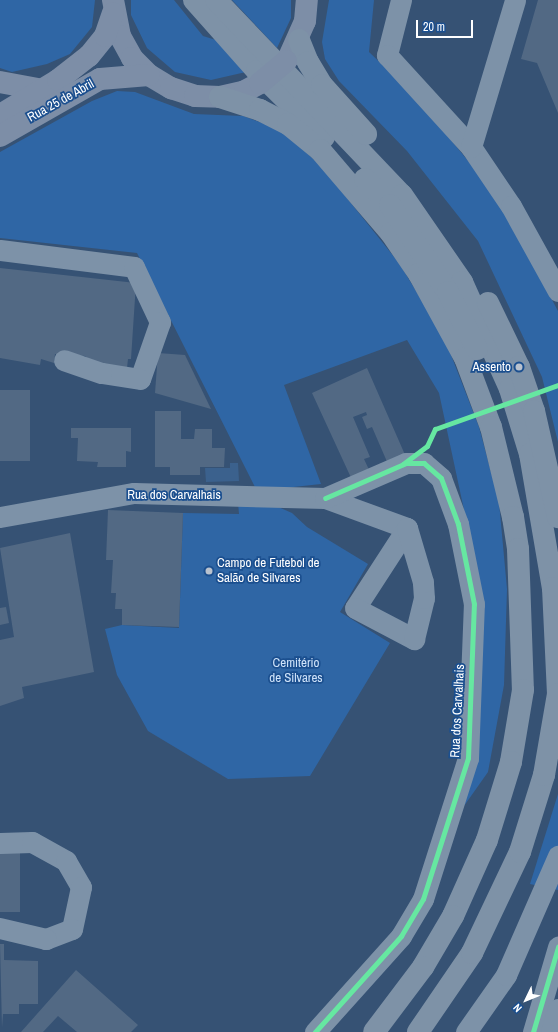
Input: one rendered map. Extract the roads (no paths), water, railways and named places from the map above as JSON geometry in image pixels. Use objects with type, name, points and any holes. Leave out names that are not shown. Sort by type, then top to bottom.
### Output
[{"type":"highway","points":[[194,0],[257,71],[390,205],[448,292],[477,349],[504,422],[523,494],[530,539],[532,588],[524,690],[518,729],[502,797],[470,882],[427,960],[374,1032]]},
{"type":"highway","points":[[216,0],[402,195],[462,282],[510,389],[530,454],[552,588],[558,694],[544,775],[520,852],[472,953],[418,1032]]},
{"type":"highway","points":[[294,48],[308,62],[322,85],[427,207],[481,289],[520,367],[544,449],[558,517]]},
{"type":"highway","points":[[220,96],[260,110],[288,124],[320,150],[392,233],[422,280],[465,358],[491,427],[513,517],[518,549],[524,690]]},
{"type":"main road","points":[[113,6],[120,36],[132,58],[149,75],[171,88],[195,96],[220,96],[245,91],[260,83],[294,48],[308,1]]},
{"type":"main road","name":"Rua 25 de Abril","points":[[0,115],[43,90],[89,56],[105,36],[113,6]]},
{"type":"main road","name":"Rua 25 de Abril","points":[[0,136],[100,79],[149,75]]},
{"type":"main road","name":"Rua 25 de Abril","points":[[0,82],[43,90]]},
{"type":"street","points":[[401,0],[387,55],[471,147],[511,206],[558,291]]},
{"type":"street","points":[[471,147],[515,0]]},
{"type":"street","points":[[0,250],[134,267],[160,322],[140,379],[101,373],[64,360]]},
{"type":"street","name":"Rua dos Carvalhais","points":[[315,1032],[401,936],[423,900],[468,758],[474,604],[458,524],[442,478],[424,463],[406,463],[325,498]]},
{"type":"street","name":"Rua dos Carvalhais","points":[[0,517],[134,493],[325,498],[407,528]]},
{"type":"street","points":[[407,528],[423,582],[424,598],[414,638],[355,608],[407,528]]},
{"type":"street","points":[[0,843],[32,842],[66,861],[81,887],[72,929],[46,939],[0,928]]},
{"type":"street","points":[[466,1032],[506,975],[558,856]]},
{"type":"street","points":[[533,1032],[558,946]]},
{"type":"street","points":[[551,1032],[558,1009]]},
{"type":"place","name":"Assento","points":[[519,367]]},
{"type":"place","name":"Campo de Futebol de Salão de Silvares","points":[[209,571]]},
{"type":"park label","name":"Cemitério de Silvares","points":[[296,672]]}]
